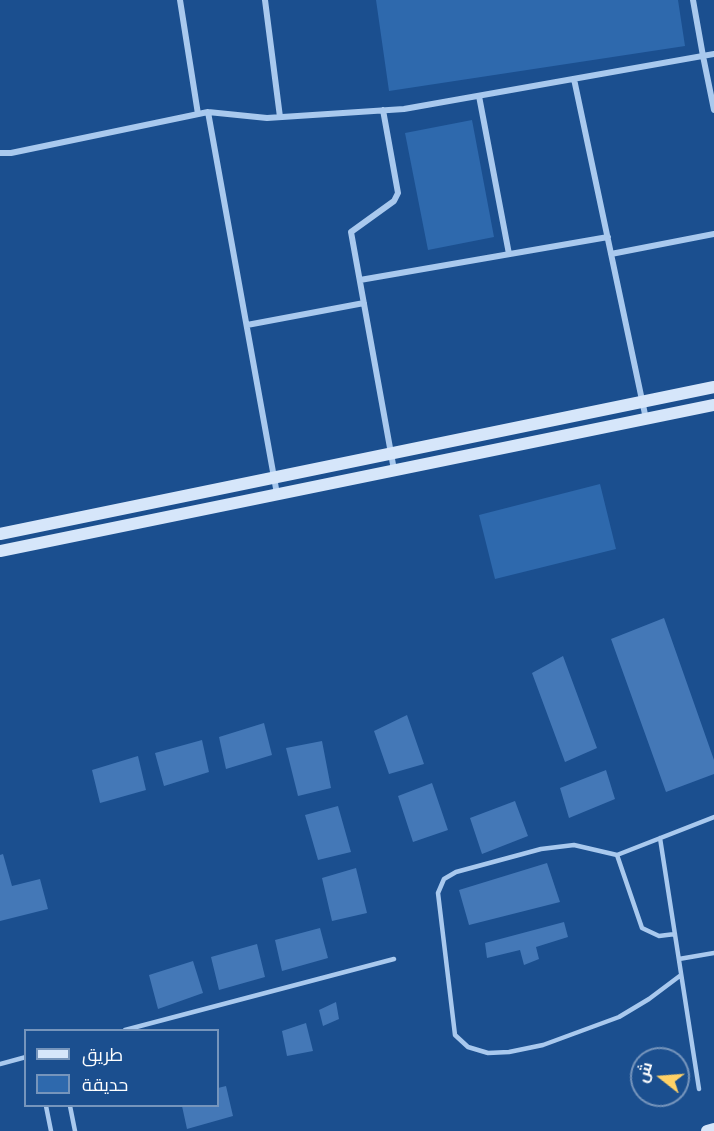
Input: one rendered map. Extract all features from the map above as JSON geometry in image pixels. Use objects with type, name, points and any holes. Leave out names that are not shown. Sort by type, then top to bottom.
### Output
[{"type":"main road","points":[[0,534],[714,387]]},
{"type":"main road","points":[[0,551],[714,405]]},
{"type":"main road","points":[[707,1131],[714,1129]]},
{"type":"street","points":[[180,0],[198,114]]},
{"type":"street","points":[[265,0],[280,117]]},
{"type":"street","points":[[693,0],[714,110]]},
{"type":"street","points":[[0,153],[11,153],[208,112],[267,118],[404,109],[714,54]]},
{"type":"street","points":[[574,79],[646,419]]},
{"type":"street","points":[[479,96],[508,254]]},
{"type":"street","points":[[383,110],[399,193],[394,201],[351,232],[394,470]]},
{"type":"street","points":[[208,112],[277,494]]},
{"type":"street","points":[[611,254],[714,234]]},
{"type":"street","points":[[360,280],[608,237]]},
{"type":"street","points":[[247,325],[364,303]]},
{"type":"lane","points":[[681,975],[649,999],[619,1017],[543,1045],[509,1052],[488,1053],[468,1047],[455,1035],[438,893],[444,879],[456,872],[541,849],[574,845],[617,855],[714,817]]},
{"type":"lane","points":[[660,838],[699,1089]]},
{"type":"lane","points":[[617,855],[642,928],[659,936],[675,934]]},
{"type":"lane","points":[[679,959],[714,953]]},
{"type":"lane","points":[[129,1029],[394,959]]},
{"type":"lane","points":[[0,1064],[24,1058]]},
{"type":"lane","points":[[46,1107],[51,1131]]},
{"type":"lane","points":[[70,1107],[75,1131]]},
{"type":"green space","points":[[376,0],[678,0],[685,46],[389,91]]},
{"type":"green space","points":[[472,120],[494,237],[428,250],[405,133]]},
{"type":"green space","points":[[600,484],[616,549],[495,579],[479,515]]},
{"type":"building","points":[[664,618],[714,760],[714,774],[666,792],[611,639]]},
{"type":"building","points":[[563,656],[597,748],[565,762],[532,673]]},
{"type":"building","points":[[407,715],[424,764],[389,774],[374,731]]},
{"type":"building","points":[[264,723],[272,755],[226,769],[219,737]]},
{"type":"building","points":[[202,740],[209,772],[164,786],[155,753]]},
{"type":"building","points":[[322,741],[331,788],[298,796],[286,748]]},
{"type":"building","points":[[138,756],[146,790],[100,803],[92,770]]},
{"type":"building","points":[[606,770],[615,799],[569,818],[560,788]]},
{"type":"building","points":[[432,783],[448,830],[413,842],[398,796]]},
{"type":"building","points":[[515,801],[528,836],[482,854],[470,818]]},
{"type":"building","points":[[338,806],[351,852],[318,860],[305,815]]},
{"type":"building","points":[[3,854],[12,886],[40,879],[48,909],[0,921],[0,855]]},
{"type":"building","points":[[547,863],[560,902],[469,925],[459,890]]},
{"type":"building","points":[[356,868],[367,913],[332,921],[322,878]]},
{"type":"building","points":[[564,922],[568,937],[536,947],[539,959],[524,965],[520,950],[487,958],[485,943]]},
{"type":"building","points":[[320,928],[328,958],[282,971],[275,940]]},
{"type":"building","points":[[257,944],[265,977],[219,990],[211,957]]},
{"type":"building","points":[[193,961],[203,993],[158,1009],[149,975]]},
{"type":"building","points":[[336,1002],[339,1019],[323,1026],[319,1010]]},
{"type":"building","points":[[306,1023],[313,1051],[287,1056],[282,1031]]},
{"type":"building","points":[[226,1086],[233,1116],[187,1129],[182,1107],[219,1107],[219,1088]]}]
